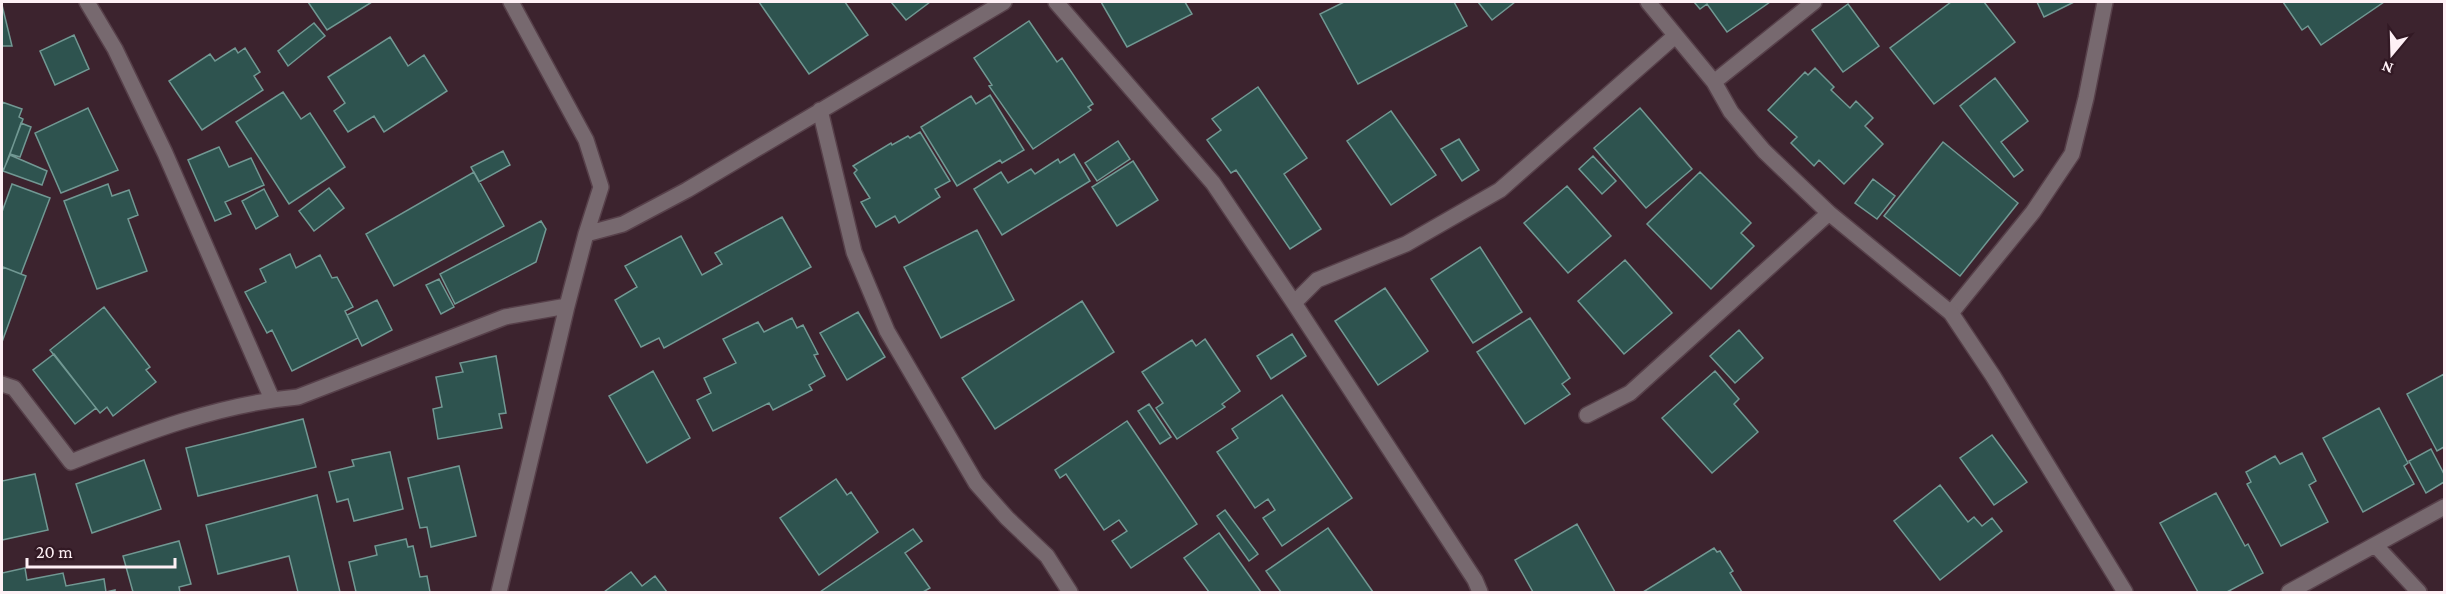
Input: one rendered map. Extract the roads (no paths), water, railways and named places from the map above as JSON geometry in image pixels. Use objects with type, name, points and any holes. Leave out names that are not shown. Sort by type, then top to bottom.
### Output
[{"type":"street","points":[[87,2],[115,49],[165,153],[272,399]]},
{"type":"street","points":[[499,592],[567,306],[601,187],[586,140],[511,2]]},
{"type":"street","points":[[586,234],[623,224],[687,190],[1004,2]]},
{"type":"street","points":[[1056,2],[1213,183],[1475,580],[1480,592]]},
{"type":"street","points":[[1648,2],[1714,82],[1731,112],[1764,151],[1829,213],[1951,313],[1993,376],[2126,592]]},
{"type":"street","points":[[1714,82],[1814,2]]},
{"type":"street","points":[[1951,313],[2033,212],[2072,154],[2086,98],[2105,2]]},
{"type":"street","points":[[1294,303],[1317,280],[1406,244],[1500,190],[1675,36]]},
{"type":"street","points":[[820,110],[854,252],[886,331],[976,483],[1007,518],[1047,556],[1070,592]]},
{"type":"street","points":[[1587,416],[1630,393],[1829,213]]},
{"type":"street","points":[[2,384],[14,387],[71,462],[162,426],[272,399],[298,397],[505,317],[567,306]]},
{"type":"street","points":[[2289,592],[2445,507]]},
{"type":"street","points":[[2376,546],[2418,592]]}]
